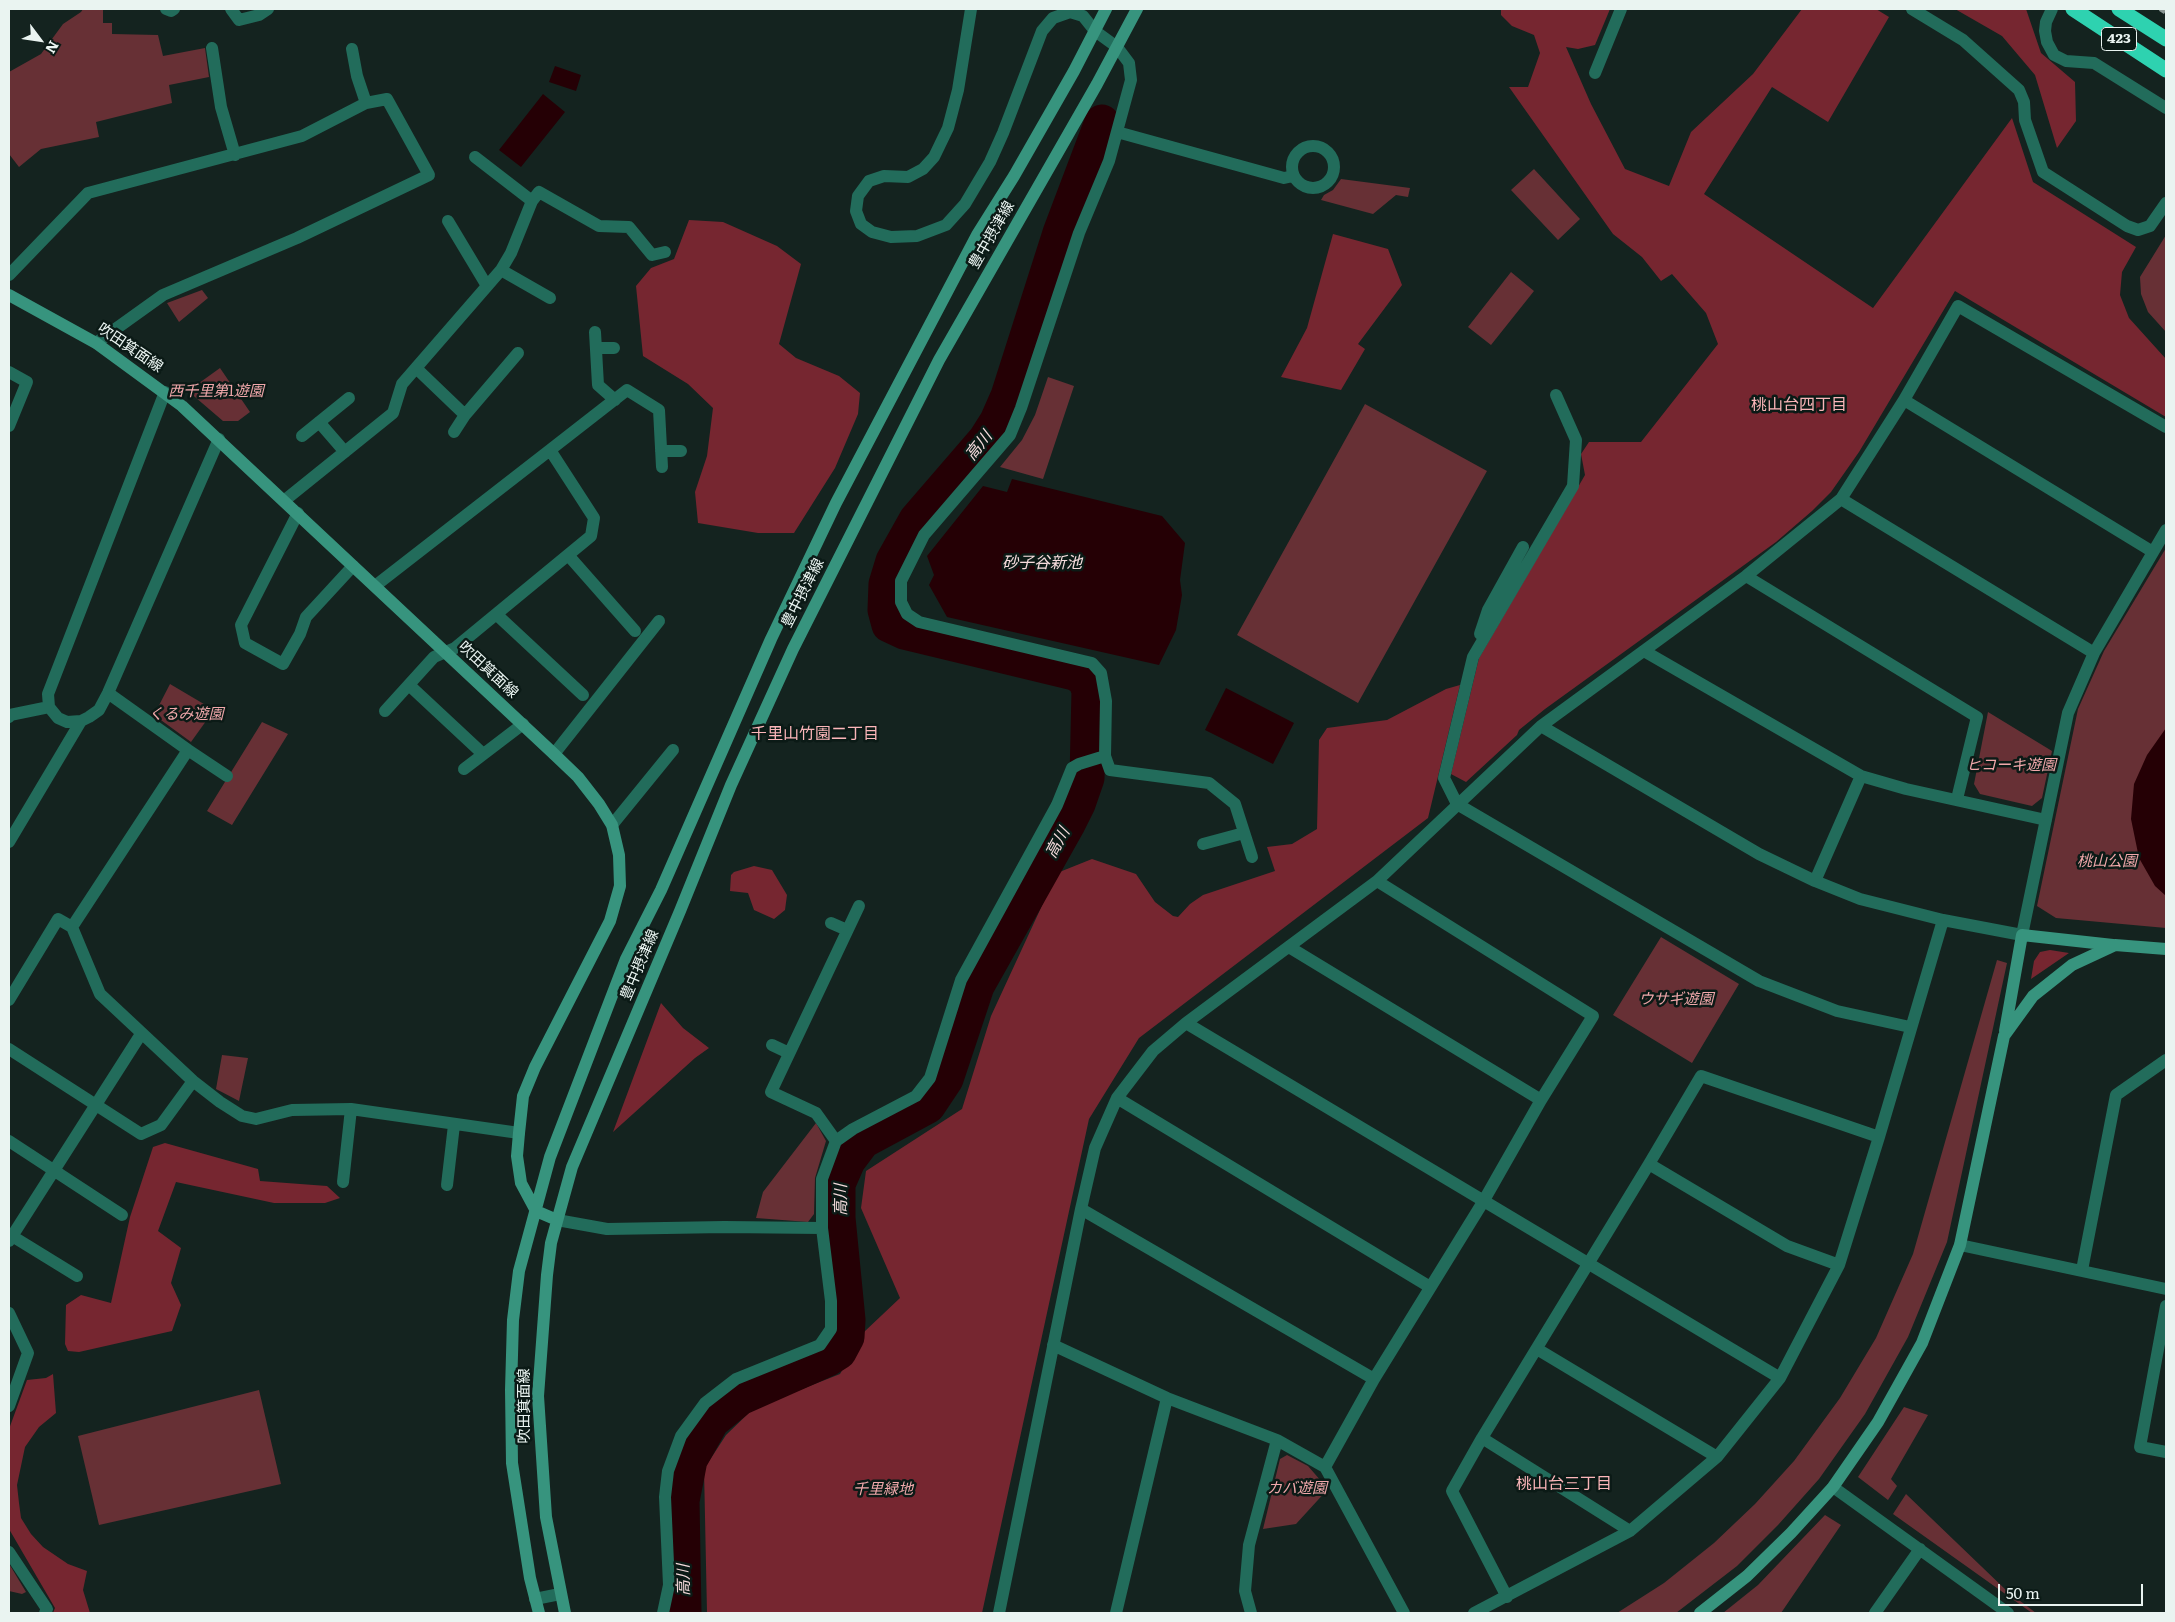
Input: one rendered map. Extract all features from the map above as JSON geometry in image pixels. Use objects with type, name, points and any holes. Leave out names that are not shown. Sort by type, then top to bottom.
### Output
[{"type":"highway","name":"423","points":[[2073,9],[2166,70]]},
{"type":"highway","name":"423","points":[[2119,9],[2166,39]]},
{"type":"main road","name":"豊中摂津線","points":[[536,1211],[550,1157],[626,959],[661,890],[771,639],[836,503],[977,235],[1018,168],[1106,9]]},
{"type":"main road","name":"豊中摂津線","points":[[556,1220],[572,1166],[677,919],[731,785],[793,649],[939,360],[1137,9]]},
{"type":"main road","name":"吹田箕面線","points":[[9,295],[96,343],[165,392],[285,500],[578,777],[599,804],[612,825],[619,855],[620,886],[610,921],[535,1067],[523,1096],[519,1133],[517,1156],[520,1183],[536,1211],[519,1270],[514,1320],[511,1390],[512,1464],[539,1613]]},
{"type":"main road","points":[[1700,1613],[1760,1564],[1791,1534],[1833,1486],[1878,1422],[1922,1343],[1960,1245],[2004,1036],[2022,935],[2166,949]]},
{"type":"main road","points":[[2004,1036],[2033,996],[2072,965],[2115,945]]},
{"type":"main road","points":[[536,1211],[556,1220]]},
{"type":"main road","name":"吹田箕面線","points":[[556,1220],[547,1275],[538,1396],[546,1517],[564,1613]]},
{"type":"street","points":[[166,9],[171,11],[174,9]]},
{"type":"street","points":[[231,9],[239,20],[259,15],[268,9]]},
{"type":"street","points":[[972,9],[958,90],[948,128],[934,157],[923,169],[908,177],[884,176],[869,181],[858,196],[856,211],[861,224],[872,232],[891,237],[917,236],[946,225],[965,204],[990,162],[1010,116],[1042,31],[1053,18],[1070,12],[1083,16],[1095,31],[1116,47],[1129,62],[1131,80],[1109,161],[1079,233],[1021,408],[1010,435],[924,535],[901,581],[901,602],[907,614],[919,622],[1092,663],[1101,673],[1106,701],[1103,757],[1110,770],[1209,783],[1235,804],[1252,857]]},
{"type":"street","points":[[1594,73],[1621,9]]},
{"type":"street","points":[[1912,9],[1963,40],[2019,90],[2024,102],[2025,120],[2043,172],[2127,226],[2138,230],[2150,226],[2166,203]]},
{"type":"street","points":[[2052,9],[2046,22],[2045,31],[2047,42],[2054,55],[2066,61],[2094,64],[2166,108]]},
{"type":"street","points":[[212,48],[221,107],[235,155]]},
{"type":"street","points":[[352,50],[357,76],[366,103]]},
{"type":"street","points":[[9,275],[88,193],[302,136],[366,103],[387,99],[429,175],[297,238],[163,296],[96,343]]},
{"type":"street","points":[[1117,132],[1284,178],[1293,176]]},
{"type":"street","points":[[475,157],[532,201]]},
{"type":"street","points":[[285,500],[393,413],[402,384],[501,270],[511,253],[532,201],[539,192],[600,226],[629,227],[652,256],[665,252]]},
{"type":"street","points":[[448,221],[487,286]]},
{"type":"street","points":[[501,270],[550,298]]},
{"type":"street","points":[[998,1613],[1095,1148],[1117,1098],[1153,1051],[1186,1023],[1377,881],[1542,726],[1746,576],[1841,499],[1904,400],[1958,306],[2166,427]]},
{"type":"street","points":[[594,332],[598,385],[615,400]]},
{"type":"street","points":[[596,348],[614,348]]},
{"type":"street","points":[[454,432],[465,416],[518,353]]},
{"type":"street","points":[[416,368],[465,416]]},
{"type":"street","points":[[9,372],[28,382],[9,426]]},
{"type":"street","points":[[375,586],[627,390],[659,410],[662,467]]},
{"type":"street","points":[[165,392],[48,694],[49,707],[58,718],[67,722],[81,721],[99,710],[218,439]]},
{"type":"street","points":[[1472,657],[1573,486],[1576,440],[1556,395]]},
{"type":"street","points":[[302,436],[349,398]]},
{"type":"street","points":[[1904,400],[2153,552]]},
{"type":"street","points":[[319,422],[345,452]]},
{"type":"street","points":[[385,711],[434,657],[454,648],[591,536],[594,518],[550,450]]},
{"type":"street","points":[[661,451],[681,451]]},
{"type":"street","points":[[1841,499],[2094,653]]},
{"type":"street","points":[[298,513],[241,625],[245,643],[283,664],[300,634],[306,617],[353,566]]},
{"type":"street","points":[[1542,726],[1759,854],[1815,881],[1860,898],[1943,920],[2022,935],[2068,713],[2094,653],[2166,530]]},
{"type":"street","points":[[1523,547],[1488,610],[1472,657],[1444,778],[1457,804],[1759,981],[1838,1011],[1910,1027]]},
{"type":"street","points":[[568,555],[635,631]]},
{"type":"street","points":[[1746,576],[1977,717],[1957,799]]},
{"type":"street","points":[[496,614],[583,695]]},
{"type":"street","points":[[554,754],[659,621]]},
{"type":"street","points":[[1644,651],[1861,776],[1906,789],[2046,820]]},
{"type":"street","points":[[410,685],[483,754]]},
{"type":"street","points":[[108,693],[227,776]]},
{"type":"street","points":[[9,717],[10,715],[49,707]]},
{"type":"street","points":[[9,842],[81,721]]},
{"type":"street","points":[[464,769],[523,724]]},
{"type":"street","points":[[72,927],[188,750]]},
{"type":"street","points":[[612,825],[673,750]]},
{"type":"street","points":[[663,1613],[669,1585],[665,1497],[668,1472],[682,1436],[705,1404],[736,1379],[820,1345],[831,1329],[831,1301],[822,1228],[822,1179],[836,1142],[853,1128],[916,1096],[930,1078],[961,980],[1057,805],[1072,768],[1103,757]]},
{"type":"street","points":[[1815,881],[1861,776]]},
{"type":"street","points":[[1203,844],[1244,833]]},
{"type":"street","points":[[1325,1467],[1374,1379],[1483,1202],[1540,1100],[1593,1016],[1377,881]]},
{"type":"street","points":[[836,1142],[816,1113],[769,1096],[859,906]]},
{"type":"street","points":[[9,1000],[58,919],[72,927],[100,994],[192,1081],[242,1116],[256,1119],[292,1110],[351,1109],[519,1133]]},
{"type":"street","points":[[1474,1613],[1630,1531],[1717,1457],[1780,1378],[1839,1265],[1943,920]]},
{"type":"street","points":[[831,922],[847,930]]},
{"type":"street","points":[[1289,947],[1540,1100]]},
{"type":"street","points":[[1186,1023],[1780,1378]]},
{"type":"street","points":[[77,1276],[10,1238],[141,1034]]},
{"type":"street","points":[[772,1045],[789,1053]]},
{"type":"street","points":[[9,1049],[141,1134],[161,1125],[192,1081]]},
{"type":"street","points":[[2082,1270],[2116,1095],[2166,1060]]},
{"type":"street","points":[[1507,1597],[1452,1491],[1482,1438],[1701,1076],[1879,1137]]},
{"type":"street","points":[[1117,1098],[1430,1288]]},
{"type":"street","points":[[343,1182],[351,1109]]},
{"type":"street","points":[[447,1185],[454,1125]]},
{"type":"street","points":[[9,1141],[122,1215]]},
{"type":"street","points":[[1649,1164],[1787,1246],[1839,1265]]},
{"type":"street","points":[[1081,1209],[1374,1379]]},
{"type":"street","points":[[556,1220],[607,1229],[822,1228]]},
{"type":"street","points":[[1960,1245],[2166,1289]]},
{"type":"street","points":[[2166,1306],[2140,1447],[2166,1452]]},
{"type":"street","points":[[9,1313],[28,1353],[9,1406]]},
{"type":"street","points":[[1053,1345],[1167,1398],[1277,1440],[1325,1467],[1404,1613]]},
{"type":"street","points":[[1537,1349],[1717,1457]]},
{"type":"street","points":[[1116,1613],[1167,1398]]},
{"type":"street","points":[[1482,1438],[1630,1531]]},
{"type":"street","points":[[1251,1613],[1245,1592],[1249,1546],[1277,1440]]},
{"type":"street","points":[[1833,1486],[2008,1613]]},
{"type":"street","points":[[1875,1613],[1920,1549]]},
{"type":"street","points":[[9,1552],[47,1609],[45,1613]]},
{"type":"street","points":[[535,1599],[560,1594]]},
{"type":"green space","points":[[83,9],[103,9],[103,23],[112,23],[112,34],[158,35],[163,56],[205,48],[209,77],[169,85],[172,103],[96,122],[99,137],[41,149],[19,167],[9,154],[9,72],[41,54],[63,24]]},
{"type":"green space","points":[[1501,9],[1610,9],[1595,45],[1578,49],[1566,47],[1591,104],[1625,169],[1669,186],[1691,132],[1753,74],[1802,9],[1876,9],[1889,17],[1828,122],[1772,87],[1704,194],[1873,308],[2012,118],[2033,182],[2136,247],[2122,272],[2120,295],[2129,318],[2166,359],[2166,417],[1955,291],[1859,452],[1831,492],[1812,511],[1776,542],[1545,709],[1519,730],[1517,735],[1466,782],[1451,774],[1479,658],[1585,475],[1581,454],[1589,442],[1641,442],[1718,344],[1706,313],[1672,274],[1661,281],[1642,257],[1613,234],[1509,87],[1528,87],[1540,53],[1534,35],[1512,26],[1501,15]]},
{"type":"green space","points":[[1955,9],[2026,9],[2041,53],[2075,82],[2076,121],[2057,148],[2035,75],[2002,36]]},
{"type":"green space","points":[[1534,169],[1580,219],[1558,240],[1511,190]]},
{"type":"green space","points":[[1341,179],[1410,188],[1408,197],[1396,195],[1373,214],[1321,200],[1324,195],[1333,190]]},
{"type":"green space","points":[[689,220],[723,222],[777,246],[801,264],[779,344],[796,358],[839,376],[860,393],[858,414],[835,468],[794,533],[758,533],[698,523],[695,492],[707,456],[713,408],[688,384],[643,356],[636,286],[651,268],[674,259]]},
{"type":"green space","points":[[1333,234],[1388,249],[1402,285],[1358,344],[1365,349],[1341,390],[1281,377],[1307,328]]},
{"type":"green space","points":[[2166,235],[2166,332],[2148,312],[2141,294],[2140,277]]},
{"type":"green space","points":[[1511,272],[1534,291],[1491,345],[1468,327]]},
{"type":"green space","points":[[202,290],[208,298],[179,322],[167,303]]},
{"type":"green space","name":"西千里第1遊園","points":[[220,368],[250,412],[238,421],[223,421],[188,391]]},
{"type":"green space","points":[[1048,377],[1074,386],[1043,479],[1000,467],[1022,440],[1035,415]]},
{"type":"green space","points":[[1365,404],[1487,471],[1358,703],[1237,635]]},
{"type":"green space","name":"桃山公園","points":[[2166,548],[2166,928],[2056,918],[2037,906],[2078,709],[2104,651]]},
{"type":"green space","name":"くるみ遊園","points":[[170,684],[214,710],[191,742],[154,715]]},
{"type":"green space","name":"千里緑地","points":[[1460,685],[1428,818],[1139,1038],[1089,1119],[982,1613],[707,1613],[704,1469],[726,1435],[754,1408],[840,1374],[864,1332],[900,1298],[861,1208],[866,1171],[962,1109],[991,1016],[1057,873],[1092,859],[1136,874],[1155,902],[1173,916],[1178,917],[1190,904],[1203,895],[1275,871],[1267,847],[1292,844],[1317,829],[1319,740],[1327,728],[1387,720],[1446,689]]},
{"type":"green space","name":"ヒコーキ遊園","points":[[1988,712],[2052,751],[2042,798],[2032,806],[1980,794],[1974,784]]},
{"type":"green space","points":[[262,722],[288,734],[232,825],[207,811]]},
{"type":"green space","points":[[754,866],[772,870],[787,895],[785,910],[774,919],[754,910],[748,893],[730,891],[731,875],[734,872]]},
{"type":"green space","name":"ウサギ遊園","points":[[1661,937],[1739,984],[1692,1063],[1613,1015]]},
{"type":"green space","points":[[2050,950],[2069,953],[2031,979],[2034,961],[2040,952]]},
{"type":"green space","points":[[1997,960],[2007,963],[1947,1242],[1908,1337],[1865,1414],[1819,1479],[1778,1525],[1737,1566],[1676,1613],[1617,1613],[1664,1583],[1714,1543],[1755,1504],[1794,1461],[1840,1398],[1876,1338],[1913,1254]]},
{"type":"green space","points":[[661,1003],[683,1028],[709,1048],[695,1058],[613,1132]]},
{"type":"green space","points":[[222,1055],[248,1058],[239,1101],[216,1089]]},
{"type":"green space","points":[[816,1123],[826,1141],[815,1178],[814,1214],[808,1222],[756,1218],[763,1192]]},
{"type":"green space","points":[[165,1143],[258,1169],[260,1181],[327,1186],[340,1198],[325,1203],[274,1203],[176,1182],[158,1231],[181,1248],[171,1283],[181,1305],[172,1331],[79,1352],[68,1351],[65,1344],[66,1305],[81,1295],[111,1303],[130,1217],[153,1147]]},
{"type":"green space","points":[[53,1374],[56,1413],[39,1427],[25,1447],[17,1485],[21,1518],[31,1534],[43,1547],[68,1564],[87,1571],[83,1590],[90,1613],[53,1613],[55,1608],[9,1529],[9,1429],[27,1380],[46,1378]]},
{"type":"green space","points":[[259,1390],[281,1484],[99,1525],[78,1436]]},
{"type":"green space","points":[[1904,1407],[1928,1415],[1891,1479],[1897,1486],[1888,1500],[1858,1477]]},
{"type":"green space","name":"カバ遊園","points":[[1287,1455],[1308,1466],[1328,1489],[1296,1524],[1263,1529],[1280,1459]]},
{"type":"green space","points":[[1906,1494],[2007,1591],[2036,1613],[2032,1613],[1893,1514]]},
{"type":"green space","points":[[1825,1515],[1841,1525],[1781,1613],[1723,1613],[1758,1585]]},
{"type":"green space","points":[[9,1564],[26,1592],[22,1594],[9,1591]]},
{"type":"water","points":[[555,66],[581,75],[576,91],[549,82]]},
{"type":"water","points":[[543,94],[565,112],[521,167],[499,150]]},
{"type":"water","name":"砂子谷新池","points":[[1012,479],[1162,516],[1185,543],[1180,580],[1182,595],[1176,630],[1159,665],[947,617],[929,585],[934,575],[927,556],[983,486],[1007,492]]},
{"type":"water","points":[[1226,688],[1294,723],[1273,764],[1205,730]]},
{"type":"water","points":[[2166,728],[2166,896],[2155,886],[2139,858],[2131,819],[2134,784],[2147,755]]},
{"type":"waterway","name":"高川","points":[[684,1613],[682,1501],[690,1460],[712,1421],[740,1398],[828,1359],[839,1352],[847,1337],[848,1320],[838,1218],[838,1184],[848,1161],[863,1141],[928,1106],[946,1079],[977,986],[1068,824],[1078,804],[1087,778],[1089,691],[1085,679],[1074,673],[904,632],[889,625],[885,610],[886,584],[893,561],[916,520],[985,440],[997,421],[1008,396],[1060,233],[1102,122]]},
{"type":"railway","points":[[2160,9],[2166,13]]},
{"type":"district","name":"桃山台四丁目","points":[[1799,405]]},
{"type":"district","name":"千里山竹園二丁目","points":[[815,734]]},
{"type":"district","name":"桃山台三丁目","points":[[1564,1484]]}]
